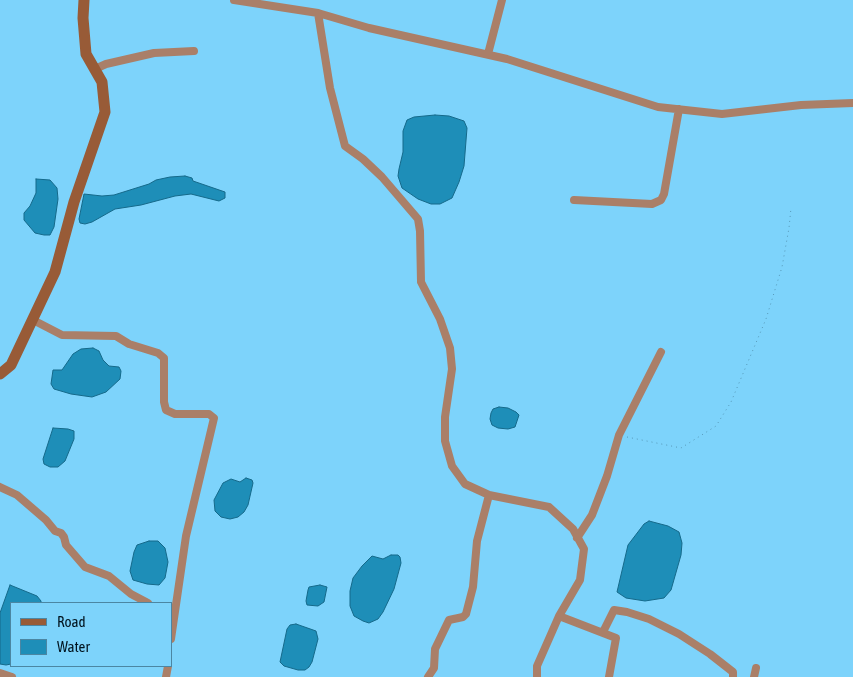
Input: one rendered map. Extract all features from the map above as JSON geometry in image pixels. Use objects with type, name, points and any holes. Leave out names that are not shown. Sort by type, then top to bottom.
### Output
[{"type":"main road","points":[[0,374],[11,365],[55,272],[74,202],[105,112],[102,82],[86,54],[83,18],[84,0]]},
{"type":"street","points":[[234,0],[281,3],[369,28],[508,59],[658,107],[722,114],[801,105],[853,103]]},
{"type":"street","points":[[488,54],[502,0]]},
{"type":"street","points":[[318,13],[330,88],[345,146],[382,176],[418,219],[421,282],[440,319],[450,348],[452,370],[444,417],[445,441],[452,466],[465,484],[489,495],[549,507],[573,529],[584,550],[580,580],[559,616],[537,666],[537,677]]},
{"type":"street","points":[[95,69],[154,53],[194,51]]},
{"type":"street","points":[[574,200],[652,204],[661,200],[664,194],[679,109]]},
{"type":"street","points":[[33,320],[62,335],[116,336],[129,344],[158,353],[164,358],[166,389],[164,402],[166,410],[175,414],[209,414],[214,418],[186,536],[173,617]]},
{"type":"street","points":[[578,538],[592,515],[607,476],[619,435],[661,352]]},
{"type":"street","points":[[0,487],[17,495],[46,520],[55,531],[61,533],[66,545],[86,567],[109,576],[131,594],[146,602]]},
{"type":"street","points":[[428,677],[434,668],[435,649],[449,620],[463,617],[466,614],[473,587],[477,541],[489,495]]},
{"type":"street","points":[[603,632],[614,610],[642,617],[679,634],[710,654],[733,672],[733,677]]},
{"type":"street","points":[[559,616],[616,638],[609,677]]},
{"type":"street","points":[[754,677],[756,668]]},
{"type":"street","points":[[0,673],[12,677]]},
{"type":"path","points":[[619,435],[681,448],[716,426],[730,402],[766,319],[782,267],[791,208]]},
{"type":"water","points":[[449,116],[464,121],[467,128],[464,166],[459,182],[452,198],[440,204],[431,204],[418,199],[402,188],[398,176],[403,152],[403,131],[407,120],[414,117]]},
{"type":"water","points":[[185,176],[192,178],[193,181],[225,192],[225,198],[219,201],[191,194],[175,196],[141,205],[115,209],[92,222],[80,223],[79,219],[84,194],[114,195],[156,180]]},
{"type":"water","points":[[36,179],[50,180],[57,188],[58,199],[54,227],[50,235],[35,233],[24,220],[24,213],[30,206],[36,193]]},
{"type":"water","points":[[93,348],[99,351],[103,360],[109,366],[119,367],[121,371],[120,379],[106,392],[92,397],[54,389],[51,384],[53,370],[62,370],[73,354],[81,349]]},
{"type":"water","points":[[499,407],[508,408],[519,415],[515,427],[508,429],[492,425],[491,413],[493,409]]},
{"type":"water","points":[[53,428],[74,431],[74,439],[65,461],[58,467],[50,467],[44,464],[43,459]]},
{"type":"water","points":[[246,478],[252,480],[253,483],[248,505],[244,512],[238,517],[230,519],[221,517],[215,511],[214,500],[223,483],[231,479],[240,482]]},
{"type":"water","points":[[649,521],[668,526],[679,532],[682,543],[681,555],[671,590],[664,598],[645,601],[626,598],[617,592],[628,545],[644,524]]},
{"type":"water","points":[[149,541],[158,541],[165,548],[168,562],[165,578],[159,585],[133,580],[130,571],[137,545]]},
{"type":"water","points":[[391,555],[398,555],[401,563],[394,589],[378,619],[369,623],[363,621],[354,616],[350,606],[350,591],[353,578],[372,556],[383,559]]},
{"type":"water","points":[[10,585],[37,596],[41,601],[10,602],[10,664],[6,665],[0,664],[0,613]]},
{"type":"water","points":[[320,585],[327,587],[324,602],[318,606],[307,605],[309,587]]},
{"type":"water","points":[[296,624],[316,631],[318,639],[312,662],[305,670],[284,666],[280,662],[287,629],[290,625]]}]
